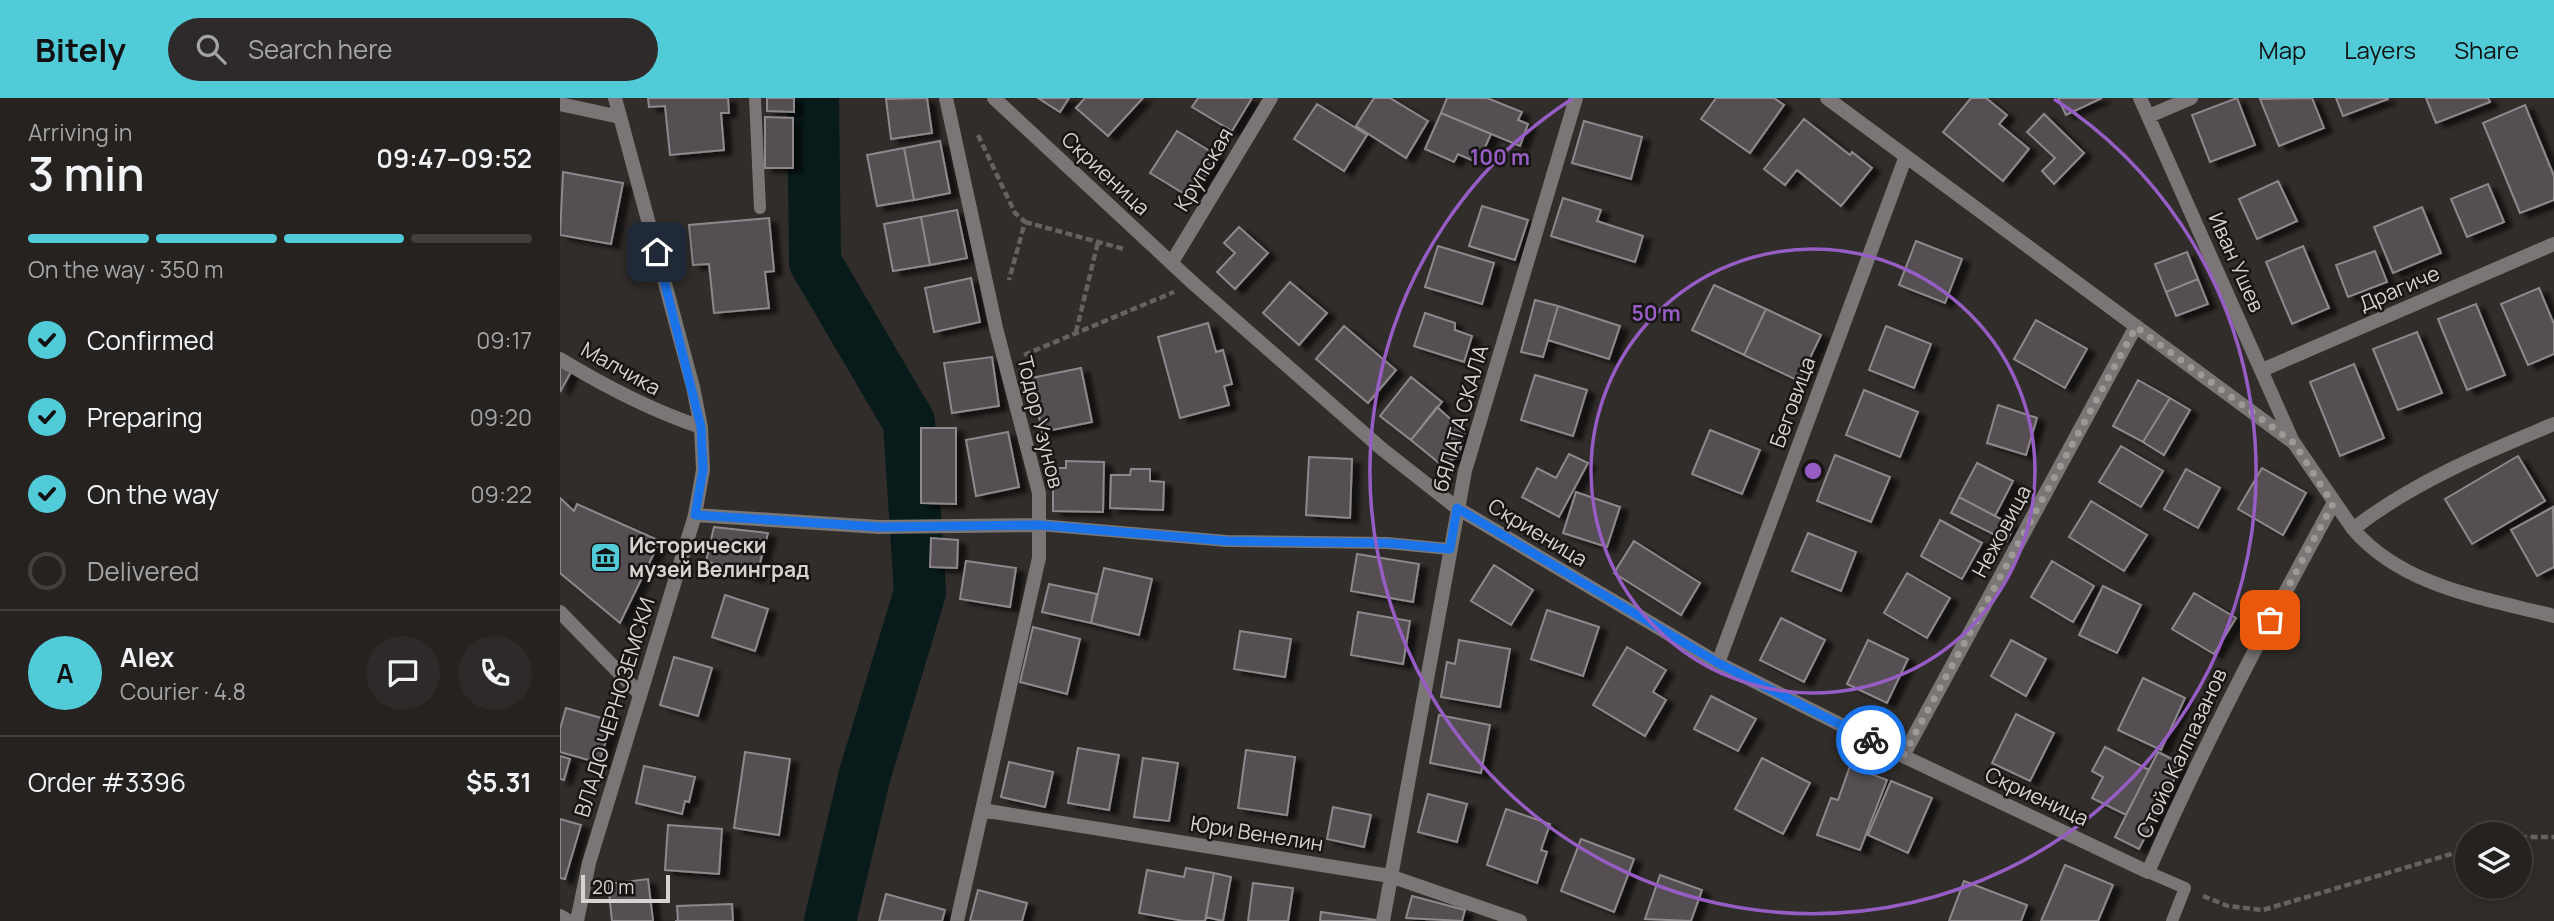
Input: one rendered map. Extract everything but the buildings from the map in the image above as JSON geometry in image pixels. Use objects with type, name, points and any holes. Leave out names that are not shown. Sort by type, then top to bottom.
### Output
[{"type":"street","name":"ВЛАДО ЧЕРНОЗЕМСКИ","points":[[578,921],[589,863],[638,692],[695,515],[703,470],[701,427],[615,98]]},
{"type":"street","name":"Тодор Узунов","points":[[946,98],[1005,363],[1039,493],[1039,558],[957,921]]},
{"type":"street","name":"Скриеница","points":[[994,98],[1194,284],[1382,449],[1457,508],[1718,663],[1903,756],[2148,872]]},
{"type":"street","name":"Крупская","points":[[1172,262],[1271,98]]},
{"type":"street","name":"бЯЛАТА СКАЛА","points":[[1383,921],[1457,508],[1576,98]]},
{"type":"street","points":[[1827,98],[2294,443],[2333,504],[2364,542],[2402,570],[2442,586],[2554,616]]},
{"type":"street","name":"Иван Ушев","points":[[2140,98],[2294,443]]},
{"type":"street","points":[[2149,116],[2191,98]]},
{"type":"street","points":[[560,104],[621,117]]},
{"type":"street","name":"Беговица","points":[[1718,663],[1906,156]]},
{"type":"street","name":"Драгиче","points":[[2262,370],[2554,244]]},
{"type":"street","name":"Нежовица","points":[[1903,756],[2136,327]]},
{"type":"street","name":"Малчика","points":[[560,359],[608,388],[656,412],[701,427]]},
{"type":"street","points":[[2353,529],[2390,500],[2554,424]]},
{"type":"street","name":"Стойо Калпазанов","points":[[2148,872],[2189,778],[2245,666],[2333,504]]},
{"type":"street","points":[[695,515],[879,527],[1039,525]]},
{"type":"street","points":[[560,612],[638,692]]},
{"type":"street","name":"Юри Венелин","points":[[982,810],[1390,876],[1520,921]]},
{"type":"street","points":[[560,916],[568,921]]},
{"type":"lane","points":[[755,98],[760,208]]},
{"type":"lane","points":[[1039,525],[1227,541],[1387,543],[1450,549]]},
{"type":"lane","points":[[2148,872],[2185,888],[2172,921]]},
{"type":"path","points":[[976,131],[1015,212],[1025,222],[1135,252]]},
{"type":"path","points":[[1007,288],[1025,222]]},
{"type":"path","points":[[1076,333],[1098,242]]},
{"type":"path","points":[[1005,363],[1194,284]]},
{"type":"path","points":[[2532,837],[2554,837]]},
{"type":"path","points":[[2185,888],[2228,906],[2263,910],[2455,853]]},
{"type":"waterway","points":[[813,98],[815,262],[909,422],[920,592],[865,774],[830,921]]},
{"type":"way so far","points":[[1871,740],[1903,756],[2136,327],[2294,443],[2333,504],[2270,620]]},
{"type":"place","name":"Исторически музей Велинград","points":[[606,557]]},
{"type":"route","points":[[657,252],[701,427],[703,470],[695,515],[879,527],[1039,525],[1227,541],[1387,543],[1450,549],[1457,508],[1718,663],[1871,740]]}]
